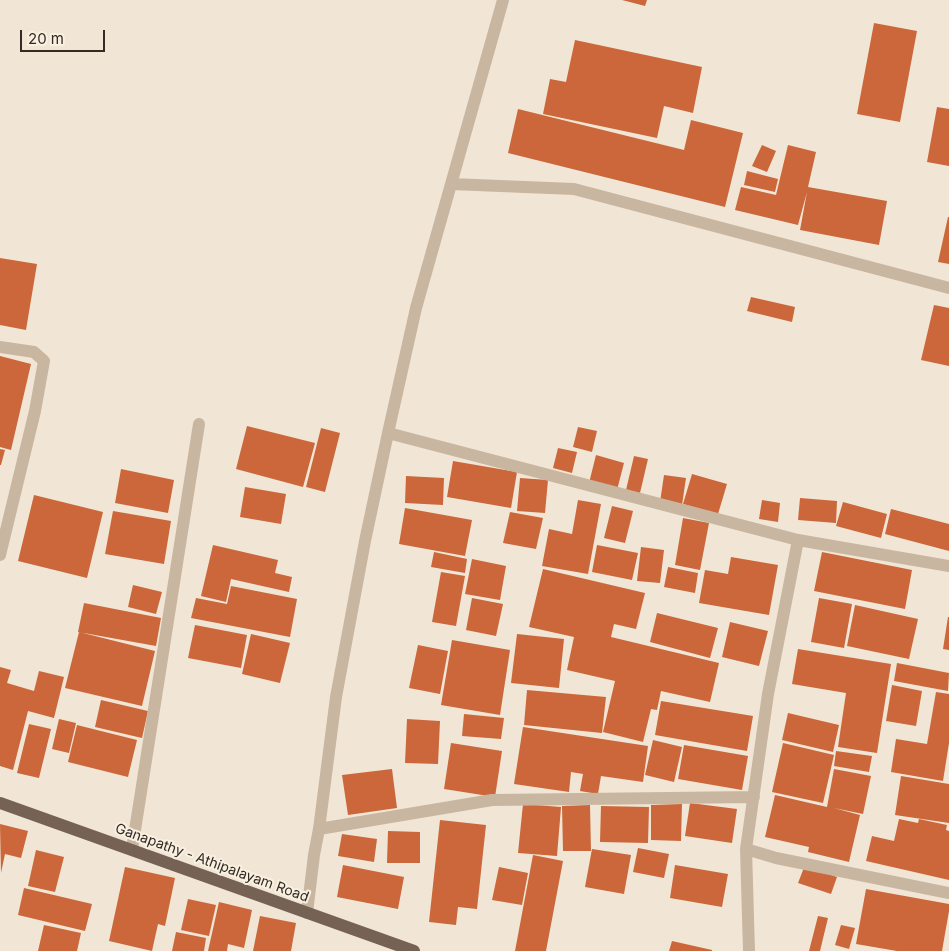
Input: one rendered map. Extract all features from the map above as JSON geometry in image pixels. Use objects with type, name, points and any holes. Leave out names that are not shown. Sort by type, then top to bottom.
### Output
[{"type":"main road","name":"Ganapathy - Athipalayam Road","points":[[0,803],[414,951]]},
{"type":"street","points":[[307,913],[314,855],[320,829],[336,696],[365,541],[388,433],[416,308],[503,0]]},
{"type":"street","points":[[451,184],[574,189],[949,288]]},
{"type":"street","points":[[0,347],[34,352],[44,361],[35,411],[0,555]]},
{"type":"street","points":[[132,849],[199,424]]},
{"type":"street","points":[[388,433],[798,540],[949,566]]},
{"type":"street","points":[[749,951],[746,849],[768,694],[798,540]]},
{"type":"street","points":[[320,829],[492,800],[754,797]]},
{"type":"street","points":[[746,849],[776,858],[949,893]]},
{"type":"building","points":[[622,0],[647,0],[645,6]]},
{"type":"building","points":[[874,23],[917,31],[900,122],[857,114]]},
{"type":"building","points":[[575,40],[702,67],[693,113],[664,106],[657,138],[543,114],[550,79],[566,82]]},
{"type":"building","points":[[937,107],[949,109],[949,166],[927,162]]},
{"type":"building","points":[[518,109],[684,150],[691,120],[743,133],[725,207],[508,153]]},
{"type":"building","points":[[762,145],[776,151],[767,172],[752,166]]},
{"type":"building","points":[[788,145],[816,152],[808,187],[887,201],[879,245],[800,230],[807,192],[798,225],[735,210],[741,187],[776,195]]},
{"type":"building","points":[[747,171],[778,179],[775,192],[744,185]]},
{"type":"building","points":[[949,217],[949,264],[938,262]]},
{"type":"building","points":[[0,258],[37,264],[26,330],[0,325]]},
{"type":"building","points":[[751,297],[795,307],[792,322],[747,311]]},
{"type":"building","points":[[934,305],[949,308],[949,366],[921,360]]},
{"type":"building","points":[[0,356],[31,364],[11,450],[0,447]]},
{"type":"building","points":[[247,426],[315,443],[303,487],[236,469]]},
{"type":"building","points":[[578,427],[597,431],[592,452],[573,447]]},
{"type":"building","points":[[321,428],[340,433],[325,492],[306,487]]},
{"type":"building","points":[[558,448],[577,452],[572,473],[553,468]]},
{"type":"building","points":[[0,449],[5,450],[1,465],[0,465]]},
{"type":"building","points":[[596,455],[624,463],[617,490],[589,483]]},
{"type":"building","points":[[634,456],[648,459],[640,493],[626,490]]},
{"type":"building","points":[[453,461],[517,472],[511,508],[447,497]]},
{"type":"building","points":[[121,469],[174,480],[168,513],[115,503]]},
{"type":"building","points":[[692,474],[727,484],[718,514],[683,504]]},
{"type":"building","points":[[664,475],[686,478],[682,505],[660,502]]},
{"type":"building","points":[[406,476],[444,478],[443,505],[405,503]]},
{"type":"building","points":[[520,478],[548,480],[545,513],[517,511]]},
{"type":"building","points":[[245,487],[286,494],[281,524],[240,517]]},
{"type":"building","points":[[34,495],[103,512],[87,578],[18,561]]},
{"type":"building","points":[[800,498],[837,501],[836,523],[798,520]]},
{"type":"building","points":[[578,500],[601,504],[588,574],[542,566],[549,529],[572,534]]},
{"type":"building","points":[[762,500],[780,503],[778,522],[759,519]]},
{"type":"building","points":[[843,502],[887,514],[881,538],[836,526]]},
{"type":"building","points":[[612,506],[633,511],[625,543],[604,538]]},
{"type":"building","points":[[405,508],[472,520],[465,556],[399,544]]},
{"type":"building","points":[[891,509],[949,524],[949,551],[885,534]]},
{"type":"building","points":[[113,511],[171,521],[164,564],[105,554]]},
{"type":"building","points":[[510,512],[543,518],[536,549],[503,543]]},
{"type":"building","points":[[683,518],[709,523],[700,570],[675,565]]},
{"type":"building","points":[[213,545],[278,560],[275,573],[292,577],[289,592],[231,579],[226,602],[201,596]]},
{"type":"building","points":[[597,545],[638,553],[632,580],[592,572]]},
{"type":"building","points":[[641,547],[664,550],[660,583],[637,581]]},
{"type":"building","points":[[434,552],[467,559],[465,573],[431,567]]},
{"type":"building","points":[[822,552],[912,570],[905,609],[814,591]]},
{"type":"building","points":[[731,557],[778,565],[769,615],[699,603],[705,570],[728,574]]},
{"type":"building","points":[[472,559],[506,566],[500,600],[465,594]]},
{"type":"building","points":[[668,567],[698,573],[695,593],[664,587]]},
{"type":"building","points":[[543,569],[645,593],[636,629],[614,624],[611,637],[719,663],[710,702],[661,691],[657,710],[651,709],[643,742],[603,732],[615,681],[567,670],[574,637],[529,627]]},
{"type":"building","points":[[441,572],[465,576],[456,626],[432,622]]},
{"type":"building","points":[[133,585],[162,592],[156,614],[128,607]]},
{"type":"building","points":[[231,586],[297,599],[290,637],[191,618],[196,598],[227,604]]},
{"type":"building","points":[[472,598],[503,604],[496,636],[466,630]]},
{"type":"building","points":[[819,598],[852,604],[844,648],[811,642]]},
{"type":"building","points":[[84,603],[161,618],[156,646],[78,632]]},
{"type":"building","points":[[855,605],[918,619],[909,659],[847,646]]},
{"type":"building","points":[[657,613],[718,628],[710,658],[650,642]]},
{"type":"building","points":[[949,617],[949,650],[943,649]]},
{"type":"building","points":[[730,622],[768,631],[759,666],[722,657]]},
{"type":"building","points":[[195,625],[247,635],[241,668],[188,658]]},
{"type":"building","points":[[79,632],[155,651],[142,706],[65,688]]},
{"type":"building","points":[[251,634],[290,643],[280,683],[242,674]]},
{"type":"building","points":[[517,634],[564,639],[559,688],[511,683]]},
{"type":"building","points":[[452,640],[510,650],[500,715],[441,705]]},
{"type":"building","points":[[418,645],[448,651],[440,694],[409,688]]},
{"type":"building","points":[[798,649],[891,664],[877,753],[838,747],[846,693],[792,684]]},
{"type":"building","points":[[897,663],[949,673],[948,691],[894,681]]},
{"type":"building","points":[[0,667],[11,670],[7,683],[34,691],[39,671],[64,677],[54,718],[28,711],[13,770],[0,766]]},
{"type":"building","points":[[892,685],[922,691],[916,726],[886,721]]},
{"type":"building","points":[[527,690],[606,697],[602,733],[524,725]]},
{"type":"building","points":[[936,692],[949,694],[949,743],[943,781],[891,772],[896,739],[927,744]]},
{"type":"building","points":[[101,700],[148,711],[142,738],[95,727]]},
{"type":"building","points":[[661,701],[753,716],[747,751],[655,735]]},
{"type":"building","points":[[788,713],[839,725],[833,752],[782,740]]},
{"type":"building","points":[[464,714],[504,718],[501,739],[462,736]]},
{"type":"building","points":[[59,719],[76,723],[69,753],[52,749]]},
{"type":"building","points":[[407,719],[440,721],[438,764],[405,763]]},
{"type":"building","points":[[29,724],[51,729],[39,778],[17,773]]},
{"type":"building","points":[[77,725],[137,740],[128,777],[68,762]]},
{"type":"building","points":[[523,727],[648,746],[643,782],[601,776],[598,794],[580,791],[583,774],[571,772],[569,792],[514,784]]},
{"type":"building","points":[[653,740],[682,747],[674,782],[645,775]]},
{"type":"building","points":[[451,743],[502,751],[495,797],[444,789]]},
{"type":"building","points":[[783,743],[834,755],[823,803],[772,792]]},
{"type":"building","points":[[684,745],[748,756],[742,790],[678,779]]},
{"type":"building","points":[[836,751],[872,756],[869,772],[834,766]]},
{"type":"building","points":[[392,769],[397,808],[348,815],[342,775]]},
{"type":"building","points":[[834,769],[871,776],[863,814],[834,808],[860,815],[849,862],[808,852],[809,847],[765,837],[775,795],[827,807]]},
{"type":"building","points":[[901,776],[949,784],[949,823],[895,815]]},
{"type":"building","points":[[690,803],[737,809],[732,843],[685,836]]},
{"type":"building","points":[[523,804],[561,807],[557,856],[518,853]]},
{"type":"building","points":[[682,804],[681,841],[651,840],[651,805]]},
{"type":"building","points":[[590,805],[591,851],[563,851],[562,806]]},
{"type":"building","points":[[601,806],[649,807],[648,843],[600,842]]},
{"type":"building","points":[[899,819],[918,823],[919,819],[947,825],[946,830],[949,831],[949,880],[866,861],[872,836],[894,841]]},
{"type":"building","points":[[440,820],[486,825],[477,909],[458,907],[456,925],[429,922]]},
{"type":"building","points":[[0,824],[28,831],[21,858],[5,854],[1,873]]},
{"type":"building","points":[[388,831],[420,832],[420,863],[387,863]]},
{"type":"building","points":[[342,834],[377,839],[374,862],[338,856]]},
{"type":"building","points":[[638,848],[669,854],[664,878],[633,872]]},
{"type":"building","points":[[592,849],[631,855],[624,894],[585,887]]},
{"type":"building","points":[[36,850],[64,857],[55,892],[28,886]]},
{"type":"building","points":[[533,855],[563,861],[546,951],[515,951]]},
{"type":"building","points":[[343,865],[404,877],[398,909],[337,897]]},
{"type":"building","points":[[675,865],[728,874],[722,907],[670,898]]},
{"type":"building","points":[[805,865],[837,877],[831,894],[798,883]]},
{"type":"building","points":[[125,867],[175,878],[165,926],[158,924],[152,951],[109,941]]},
{"type":"building","points":[[499,867],[528,873],[522,905],[492,900]]},
{"type":"building","points":[[24,888],[92,904],[85,931],[18,915]]},
{"type":"building","points":[[866,889],[949,904],[942,951],[897,951],[856,944]]},
{"type":"building","points":[[188,899],[216,905],[209,936],[181,930]]},
{"type":"building","points":[[219,902],[252,910],[244,948],[228,944],[227,951],[208,951]]},
{"type":"building","points":[[260,916],[296,923],[291,951],[253,951]]},
{"type":"building","points":[[818,916],[828,918],[820,951],[809,951]]},
{"type":"building","points":[[44,925],[81,933],[77,951],[38,951]]},
{"type":"building","points":[[841,925],[855,928],[849,949],[835,945]]},
{"type":"building","points":[[176,932],[206,938],[204,951],[172,951]]},
{"type":"building","points":[[672,941],[712,950],[712,951],[669,951]]}]
